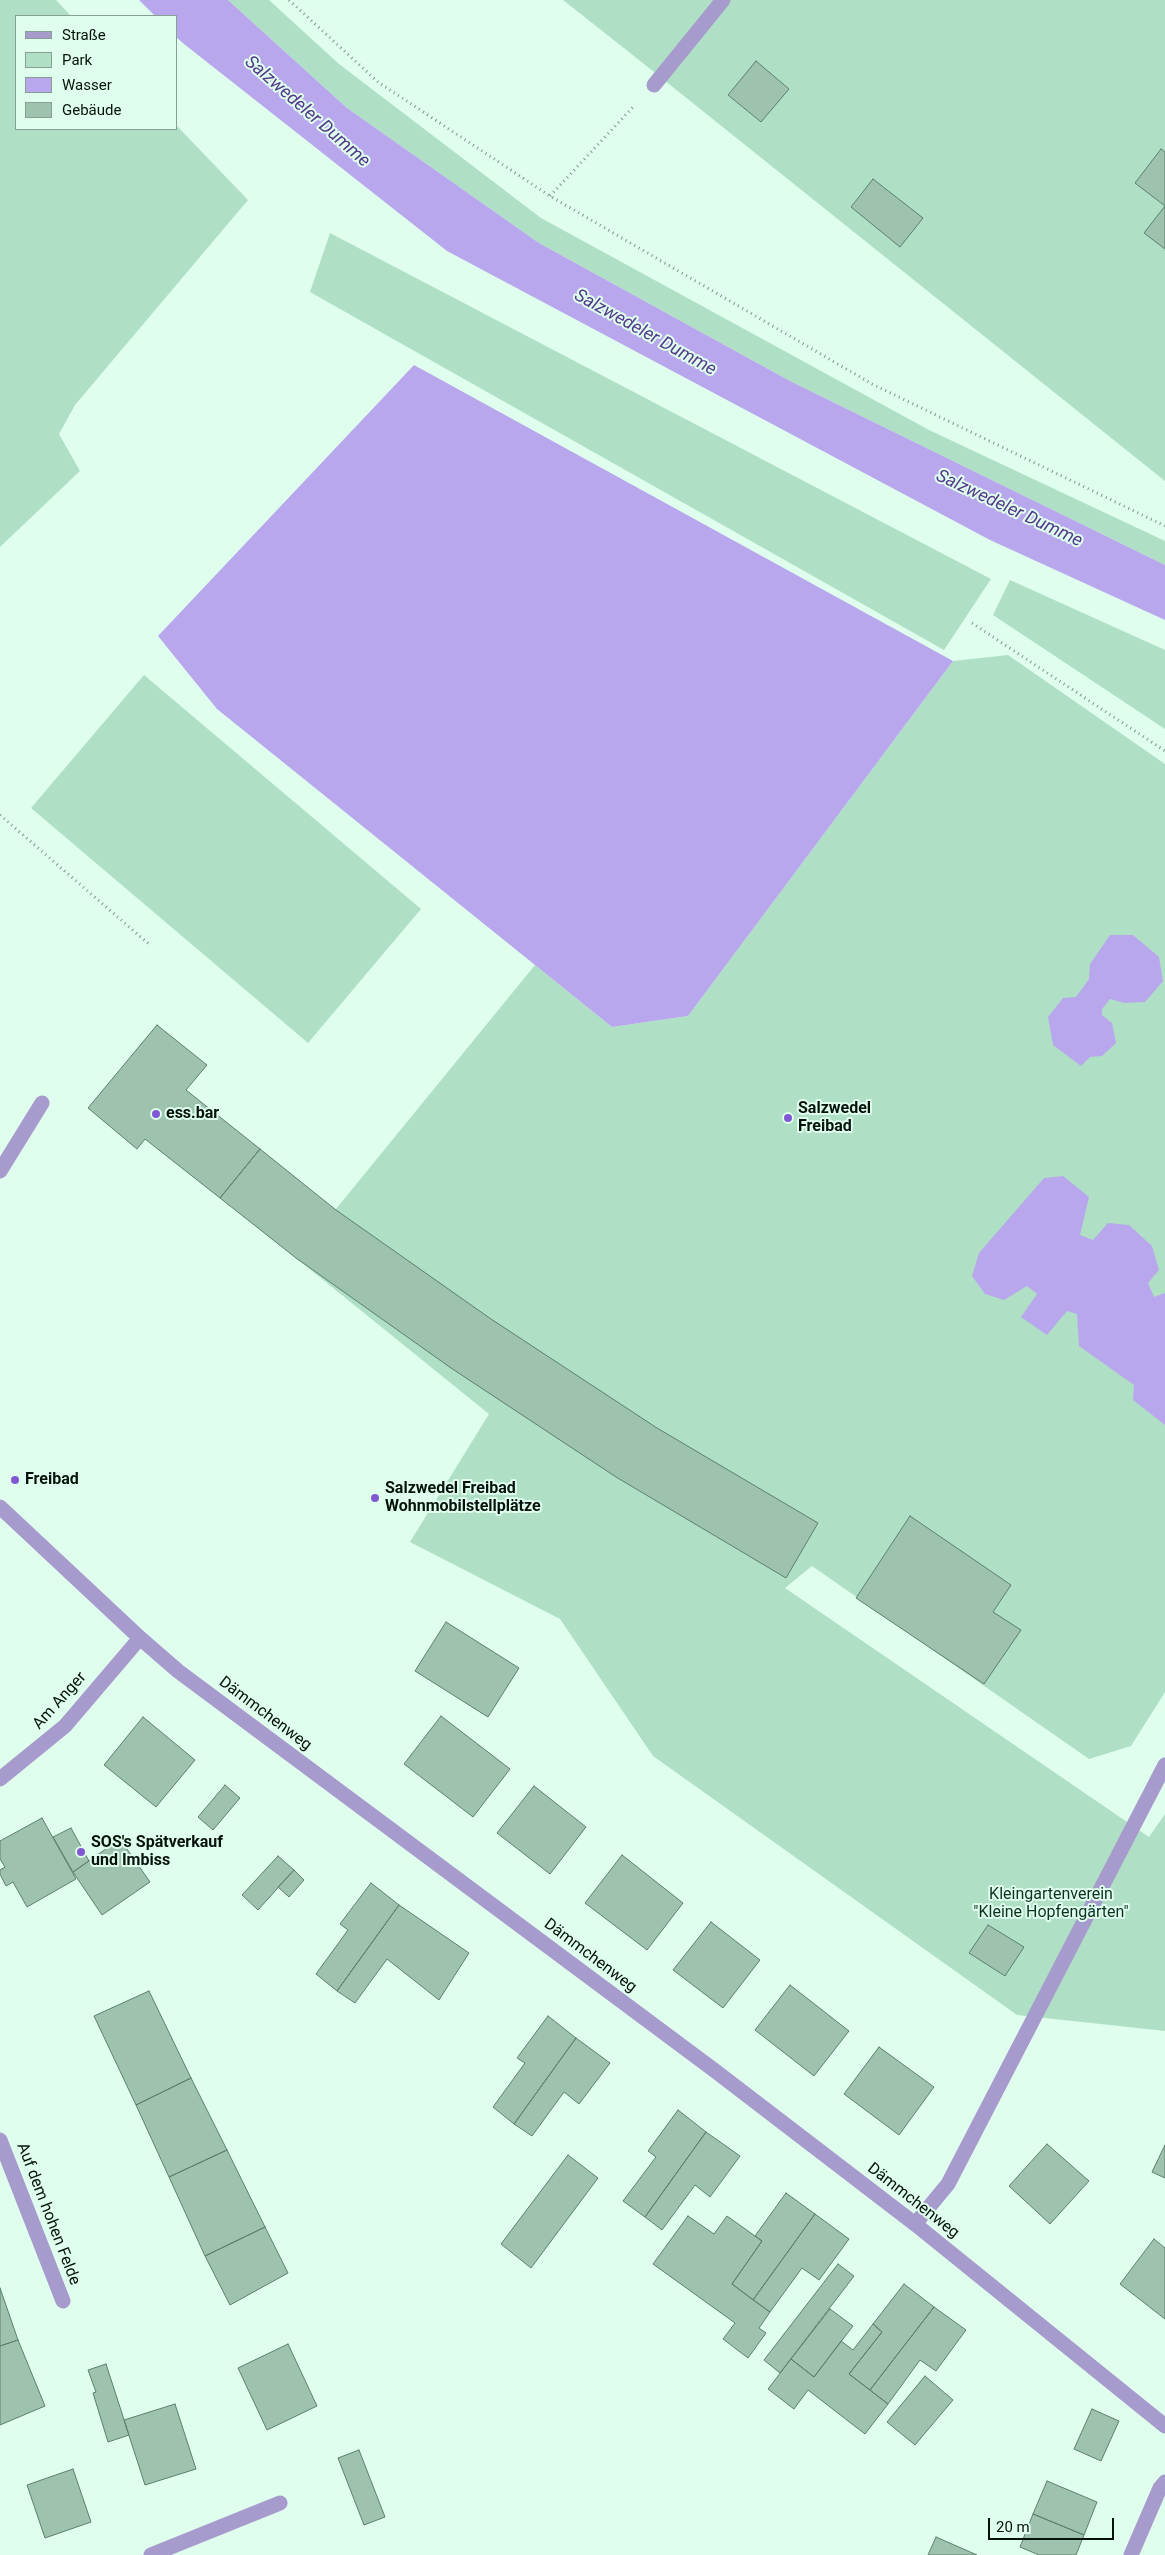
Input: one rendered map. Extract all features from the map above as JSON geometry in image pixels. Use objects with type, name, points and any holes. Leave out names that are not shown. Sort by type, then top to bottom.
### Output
[{"type":"street","points":[[654,85],[723,0]]},
{"type":"street","points":[[0,1171],[42,1103]]},
{"type":"street","name":"Dämmchenweg","points":[[0,1507],[140,1638],[247,1723],[714,2070],[915,2224],[1165,2426]]},
{"type":"street","name":"Am Anger","points":[[0,1779],[65,1726],[140,1638]]},
{"type":"street","points":[[915,2224],[948,2184],[1165,1765]]},
{"type":"street","name":"Auf dem hohen Felde","points":[[0,2140],[63,2301]]},
{"type":"street","points":[[1131,2555],[1160,2488],[1165,2482]]},
{"type":"street","points":[[151,2555],[280,2503]]},
{"type":"path","points":[[289,0],[378,82],[550,196],[872,384],[1165,526]]},
{"type":"path","points":[[550,196],[654,85]]},
{"type":"path","points":[[972,623],[1165,751]]},
{"type":"path","points":[[0,815],[150,945]]},
{"type":"green space","points":[[0,0],[56,0],[70,15],[15,15],[15,130],[178,130],[178,127],[248,200],[75,405],[59,434],[80,471],[0,547]]},
{"type":"green space","points":[[228,0],[269,0],[339,64],[541,218],[929,430],[1165,541],[1165,565],[790,381],[539,243],[347,108]]},
{"type":"green space","points":[[563,0],[1165,0],[1165,481],[639,60]]},
{"type":"green space","points":[[330,233],[991,579],[944,650],[310,292]]},
{"type":"green space","points":[[1010,580],[1165,650],[1165,729],[993,615]]},
{"type":"green space","name":"Salzwedel Freibad","points":[[1008,655],[1165,764],[1165,1692],[1131,1746],[1089,1759],[812,1566],[785,1588],[1149,1837],[1165,1814],[1165,2031],[1017,2015],[653,1756],[560,1619],[410,1542],[489,1414],[296,1258],[535,965],[612,1027],[688,1016],[953,661]]},
{"type":"green space","points":[[144,675],[421,909],[308,1043],[31,808]]},
{"type":"water","name":"Salzwedeler Dumme","points":[[139,0],[228,0],[347,108],[539,243],[790,381],[1165,565],[1165,620],[990,540],[447,251],[178,39],[178,15],[154,15]]},
{"type":"water","points":[[414,365],[953,661],[688,1016],[612,1027],[217,709],[158,636]]},
{"type":"water","points":[[1110,935],[1133,935],[1159,957],[1163,981],[1145,1002],[1124,1003],[1110,999],[1102,1009],[1102,1015],[1112,1023],[1116,1043],[1102,1056],[1090,1057],[1081,1066],[1053,1045],[1048,1017],[1063,998],[1076,997],[1089,979],[1090,964]]},
{"type":"water","points":[[1063,1176],[1089,1197],[1080,1235],[1093,1240],[1108,1223],[1129,1225],[1152,1246],[1159,1270],[1148,1283],[1154,1297],[1165,1293],[1165,1425],[1133,1400],[1134,1385],[1079,1346],[1077,1314],[1067,1311],[1047,1335],[1021,1317],[1037,1294],[1027,1286],[1004,1300],[985,1294],[972,1276],[979,1253],[1044,1178]]},
{"type":"building","points":[[756,61],[789,89],[761,122],[728,95]]},
{"type":"building","points":[[1161,149],[1165,152],[1165,206],[1135,183]]},
{"type":"building","points":[[873,179],[923,218],[900,247],[851,207]]},
{"type":"building","points":[[1165,206],[1165,249],[1144,233]]},
{"type":"building","name":"ess.bar","points":[[157,1025],[207,1065],[186,1090],[260,1149],[220,1198],[145,1139],[137,1149],[88,1108]]},
{"type":"building","points":[[260,1149],[336,1210],[491,1319],[657,1428],[818,1523],[786,1578],[616,1477],[451,1368],[296,1258],[220,1198]]},
{"type":"building","points":[[910,1516],[1011,1585],[993,1612],[1021,1630],[984,1684],[856,1598]]},
{"type":"building","points":[[446,1622],[519,1668],[488,1717],[415,1671]]},
{"type":"building","points":[[441,1716],[510,1769],[473,1817],[404,1764]]},
{"type":"building","points":[[143,1717],[195,1760],[156,1807],[104,1765]]},
{"type":"building","points":[[225,1785],[240,1798],[213,1830],[198,1817]]},
{"type":"building","points":[[534,1786],[586,1827],[550,1874],[497,1833]]},
{"type":"building","points":[[42,1818],[76,1879],[27,1907],[13,1882],[6,1886],[0,1874],[0,1870],[5,1867],[0,1859],[0,1841]]},
{"type":"building","points":[[71,1828],[89,1861],[73,1872],[53,1837]]},
{"type":"building","points":[[120,1839],[150,1882],[102,1915],[73,1872]]},
{"type":"building","points":[[622,1855],[683,1903],[647,1950],[585,1903]]},
{"type":"building","points":[[278,1856],[294,1870],[258,1910],[242,1895]]},
{"type":"building","points":[[294,1870],[304,1880],[289,1897],[278,1887]]},
{"type":"building","points":[[371,1883],[399,1905],[337,1991],[316,1974],[348,1930],[340,1924]]},
{"type":"building","points":[[399,1905],[469,1953],[439,2000],[387,1959],[355,2003],[337,1991]]},
{"type":"building","points":[[711,1922],[760,1960],[723,2008],[673,1970]]},
{"type":"building","points":[[988,1925],[1024,1947],[1005,1976],[969,1953]]},
{"type":"building","points":[[790,1985],[849,2031],[814,2076],[755,2030]]},
{"type":"building","points":[[149,1991],[191,2078],[136,2105],[94,2016]]},
{"type":"building","points":[[548,2016],[576,2038],[514,2124],[493,2107],[525,2063],[517,2058]]},
{"type":"building","points":[[576,2038],[610,2063],[579,2104],[564,2092],[532,2136],[514,2124]]},
{"type":"building","points":[[879,2047],[934,2087],[899,2135],[844,2094]]},
{"type":"building","points":[[191,2078],[227,2150],[169,2177],[136,2105]]},
{"type":"building","points":[[678,2110],[706,2132],[645,2217],[623,2201],[656,2157],[648,2151]]},
{"type":"building","points":[[706,2132],[740,2156],[710,2197],[695,2185],[662,2230],[645,2217]]},
{"type":"building","points":[[1047,2144],[1089,2181],[1050,2224],[1009,2186]]},
{"type":"building","points":[[1165,2145],[1165,2178],[1152,2172]]},
{"type":"building","points":[[227,2150],[265,2227],[205,2256],[169,2177]]},
{"type":"building","points":[[568,2155],[598,2178],[531,2268],[501,2244]]},
{"type":"building","points":[[786,2193],[815,2214],[753,2300],[732,2284],[762,2241],[755,2236]]},
{"type":"building","points":[[815,2214],[849,2239],[819,2280],[802,2268],[770,2312],[753,2300]]},
{"type":"building","points":[[688,2216],[714,2234],[727,2216],[762,2241],[732,2284],[770,2312],[759,2328],[766,2333],[748,2358],[723,2339],[735,2323],[653,2264]]},
{"type":"building","points":[[265,2227],[288,2273],[230,2305],[205,2256]]},
{"type":"building","points":[[1154,2239],[1165,2248],[1165,2319],[1120,2284]]},
{"type":"building","points":[[838,2264],[854,2276],[780,2373],[764,2360]]},
{"type":"building","points":[[904,2284],[934,2307],[870,2390],[849,2374],[882,2332],[873,2324]]},
{"type":"building","points":[[0,2288],[18,2340],[0,2346]]},
{"type":"building","points":[[934,2307],[966,2330],[936,2371],[920,2360],[888,2404],[870,2390]]},
{"type":"building","points":[[830,2309],[853,2326],[814,2377],[791,2359]]},
{"type":"building","points":[[873,2324],[882,2332],[849,2374],[888,2404],[865,2434],[808,2390],[794,2409],[768,2389],[791,2359],[814,2377],[841,2341],[853,2350]]},
{"type":"building","points":[[18,2340],[45,2406],[0,2425],[0,2346]]},
{"type":"building","points":[[288,2344],[317,2406],[267,2430],[238,2368]]},
{"type":"building","points":[[106,2364],[129,2435],[108,2442],[93,2393],[96,2392],[88,2370]]},
{"type":"building","points":[[925,2376],[953,2400],[915,2445],[887,2422]]},
{"type":"building","points":[[175,2404],[196,2469],[145,2485],[124,2420]]},
{"type":"building","points":[[1092,2409],[1119,2421],[1101,2461],[1074,2449]]},
{"type":"building","points":[[359,2450],[385,2517],[364,2525],[338,2458]]},
{"type":"building","points":[[73,2469],[91,2522],[45,2538],[27,2485]]},
{"type":"building","points":[[1047,2481],[1097,2502],[1084,2535],[1033,2514]]},
{"type":"building","points":[[1033,2514],[1084,2535],[1076,2555],[1039,2555],[1020,2547]]},
{"type":"building","points":[[936,2537],[977,2555],[928,2555]]},
{"type":"place","name":"ess.bar","points":[[156,1114]]},
{"type":"place","name":"Salzwedel Freibad","points":[[788,1118]]},
{"type":"place","name":"Freibad","points":[[15,1480]]},
{"type":"place","name":"Salzwedel Freibad Wohnmobilstellplätze","points":[[375,1498]]},
{"type":"place","name":"SOS's Spätverkauf und Imbiss","points":[[81,1852]]},
{"type":"park label","name":"Kleingartenverein \"Kleine Hopfengärten\"","points":[[1051,1904]]}]
